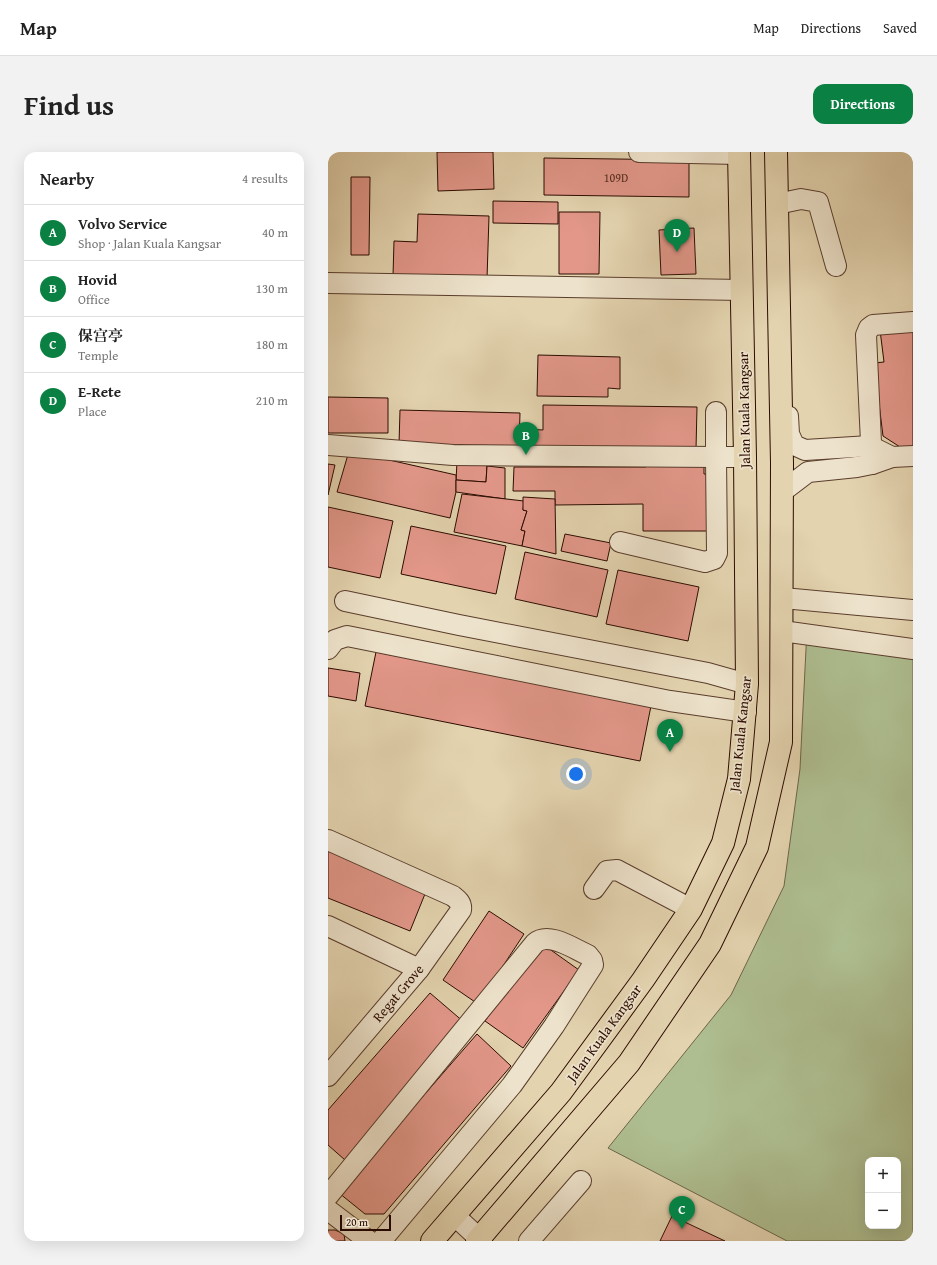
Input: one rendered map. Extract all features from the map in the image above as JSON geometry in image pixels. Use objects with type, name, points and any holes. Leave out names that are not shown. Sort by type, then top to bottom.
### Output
[{"type":"highway","points":[[480,1240],[629,1062],[710,944],[757,847],[781,742],[783,491],[776,152]]},
{"type":"highway","name":"Jalan Kuala Kangsar","points":[[432,1241],[560,1092],[643,980],[691,909],[723,843],[739,779],[746,712],[747,684],[745,457],[739,153]]},
{"type":"street","points":[[639,152],[739,153]]},
{"type":"street","points":[[777,204],[801,199],[818,202],[836,266]]},
{"type":"street","points":[[328,282],[742,290]]},
{"type":"street","points":[[779,306],[787,321],[789,434],[794,445],[805,450],[892,457],[913,456]]},
{"type":"street","points":[[871,455],[866,335],[869,328],[873,325],[913,322]]},
{"type":"street","points":[[620,542],[705,562],[714,559],[717,553],[716,412]]},
{"type":"street","points":[[328,445],[453,455],[745,457]]},
{"type":"street","points":[[783,491],[808,472],[871,455]]},
{"type":"street","points":[[783,598],[913,610]]},
{"type":"street","points":[[345,601],[700,672],[747,684]]},
{"type":"street","points":[[782,631],[913,649]]},
{"type":"street","points":[[328,649],[335,640],[347,636],[670,701],[746,712]]},
{"type":"street","name":"Regat Grove","points":[[328,840],[453,896],[459,900],[461,906],[461,910],[419,969],[328,1076]]},
{"type":"street","points":[[594,889],[607,871],[617,870],[691,909]]},
{"type":"street","points":[[328,926],[419,969]]},
{"type":"street","points":[[328,1196],[538,940],[550,939],[591,958],[593,965],[554,1026],[512,1085],[381,1241]]},
{"type":"street","points":[[529,1241],[581,1181]]},
{"type":"street","points":[[328,1210],[368,1241]]},
{"type":"street","points":[[455,1216],[480,1240]]},
{"type":"green space","points":[[807,629],[913,650],[913,1241],[787,1241],[608,1148],[731,995],[784,886],[800,769]]},
{"type":"building","points":[[437,152],[493,152],[494,189],[438,191]]},
{"type":"building","points":[[544,158],[689,160],[689,197],[544,195]]},
{"type":"building","points":[[351,177],[370,177],[369,255],[351,255]]},
{"type":"building","points":[[493,201],[558,202],[558,224],[493,223]]},
{"type":"building","points":[[559,212],[600,212],[599,274],[559,274]]},
{"type":"building","points":[[418,214],[489,216],[487,279],[393,276],[394,241],[417,242]]},
{"type":"building","points":[[694,228],[696,274],[661,275],[659,230]]},
{"type":"building","points":[[913,328],[913,447],[900,447],[883,436],[874,363],[884,362],[880,330]]},
{"type":"building","points":[[538,355],[620,357],[620,389],[608,388],[608,397],[537,396]]},
{"type":"building","points":[[328,397],[388,398],[388,433],[328,433]]},
{"type":"building","points":[[543,405],[697,407],[696,449],[524,446],[525,429],[543,430]]},
{"type":"building","points":[[400,410],[520,413],[519,446],[399,444]]},
{"type":"building","points":[[458,445],[488,447],[486,482],[456,480]]},
{"type":"building","points":[[349,451],[456,475],[456,492],[450,518],[337,492]]},
{"type":"building","points":[[704,462],[704,474],[709,474],[709,531],[643,531],[643,504],[555,505],[555,491],[513,491],[514,467],[646,467],[646,463]]},
{"type":"building","points":[[328,464],[335,465],[328,495]]},
{"type":"building","points":[[487,466],[505,468],[505,499],[456,492],[456,480],[486,482]]},
{"type":"building","points":[[462,494],[524,501],[523,510],[527,511],[521,530],[525,531],[522,546],[454,532]]},
{"type":"building","points":[[523,497],[555,499],[556,554],[522,546],[525,531],[521,530],[527,511],[523,510]]},
{"type":"building","points":[[328,507],[393,521],[380,578],[328,567]]},
{"type":"building","points":[[411,526],[506,546],[496,594],[401,574]]},
{"type":"building","points":[[565,534],[611,543],[607,561],[561,551]]},
{"type":"building","points":[[525,552],[608,570],[597,617],[515,599]]},
{"type":"building","points":[[618,570],[699,587],[688,641],[606,624]]},
{"type":"building","points":[[376,652],[651,706],[640,761],[365,706]]},
{"type":"building","points":[[328,668],[360,673],[356,701],[328,696]]},
{"type":"building","points":[[328,850],[427,889],[410,931],[328,898]]},
{"type":"building","points":[[489,911],[524,934],[478,1004],[443,980]]},
{"type":"building","points":[[541,943],[579,970],[523,1048],[485,1021]]},
{"type":"building","points":[[430,993],[465,1023],[345,1160],[328,1145],[328,1110]]},
{"type":"building","points":[[477,1034],[511,1066],[384,1214],[365,1214],[339,1193]]},
{"type":"building","points":[[672,1216],[725,1241],[660,1241]]},
{"type":"building","points":[[328,1230],[335,1230],[344,1234],[345,1241],[328,1241]]},
{"type":"place","name":"E-Rete","points":[[677,252]]},
{"type":"place","name":"Hovid","points":[[526,455]]},
{"type":"place","name":"Volvo Service","points":[[670,752]]},
{"type":"place","name":"保宫亭","points":[[682,1229]]}]
